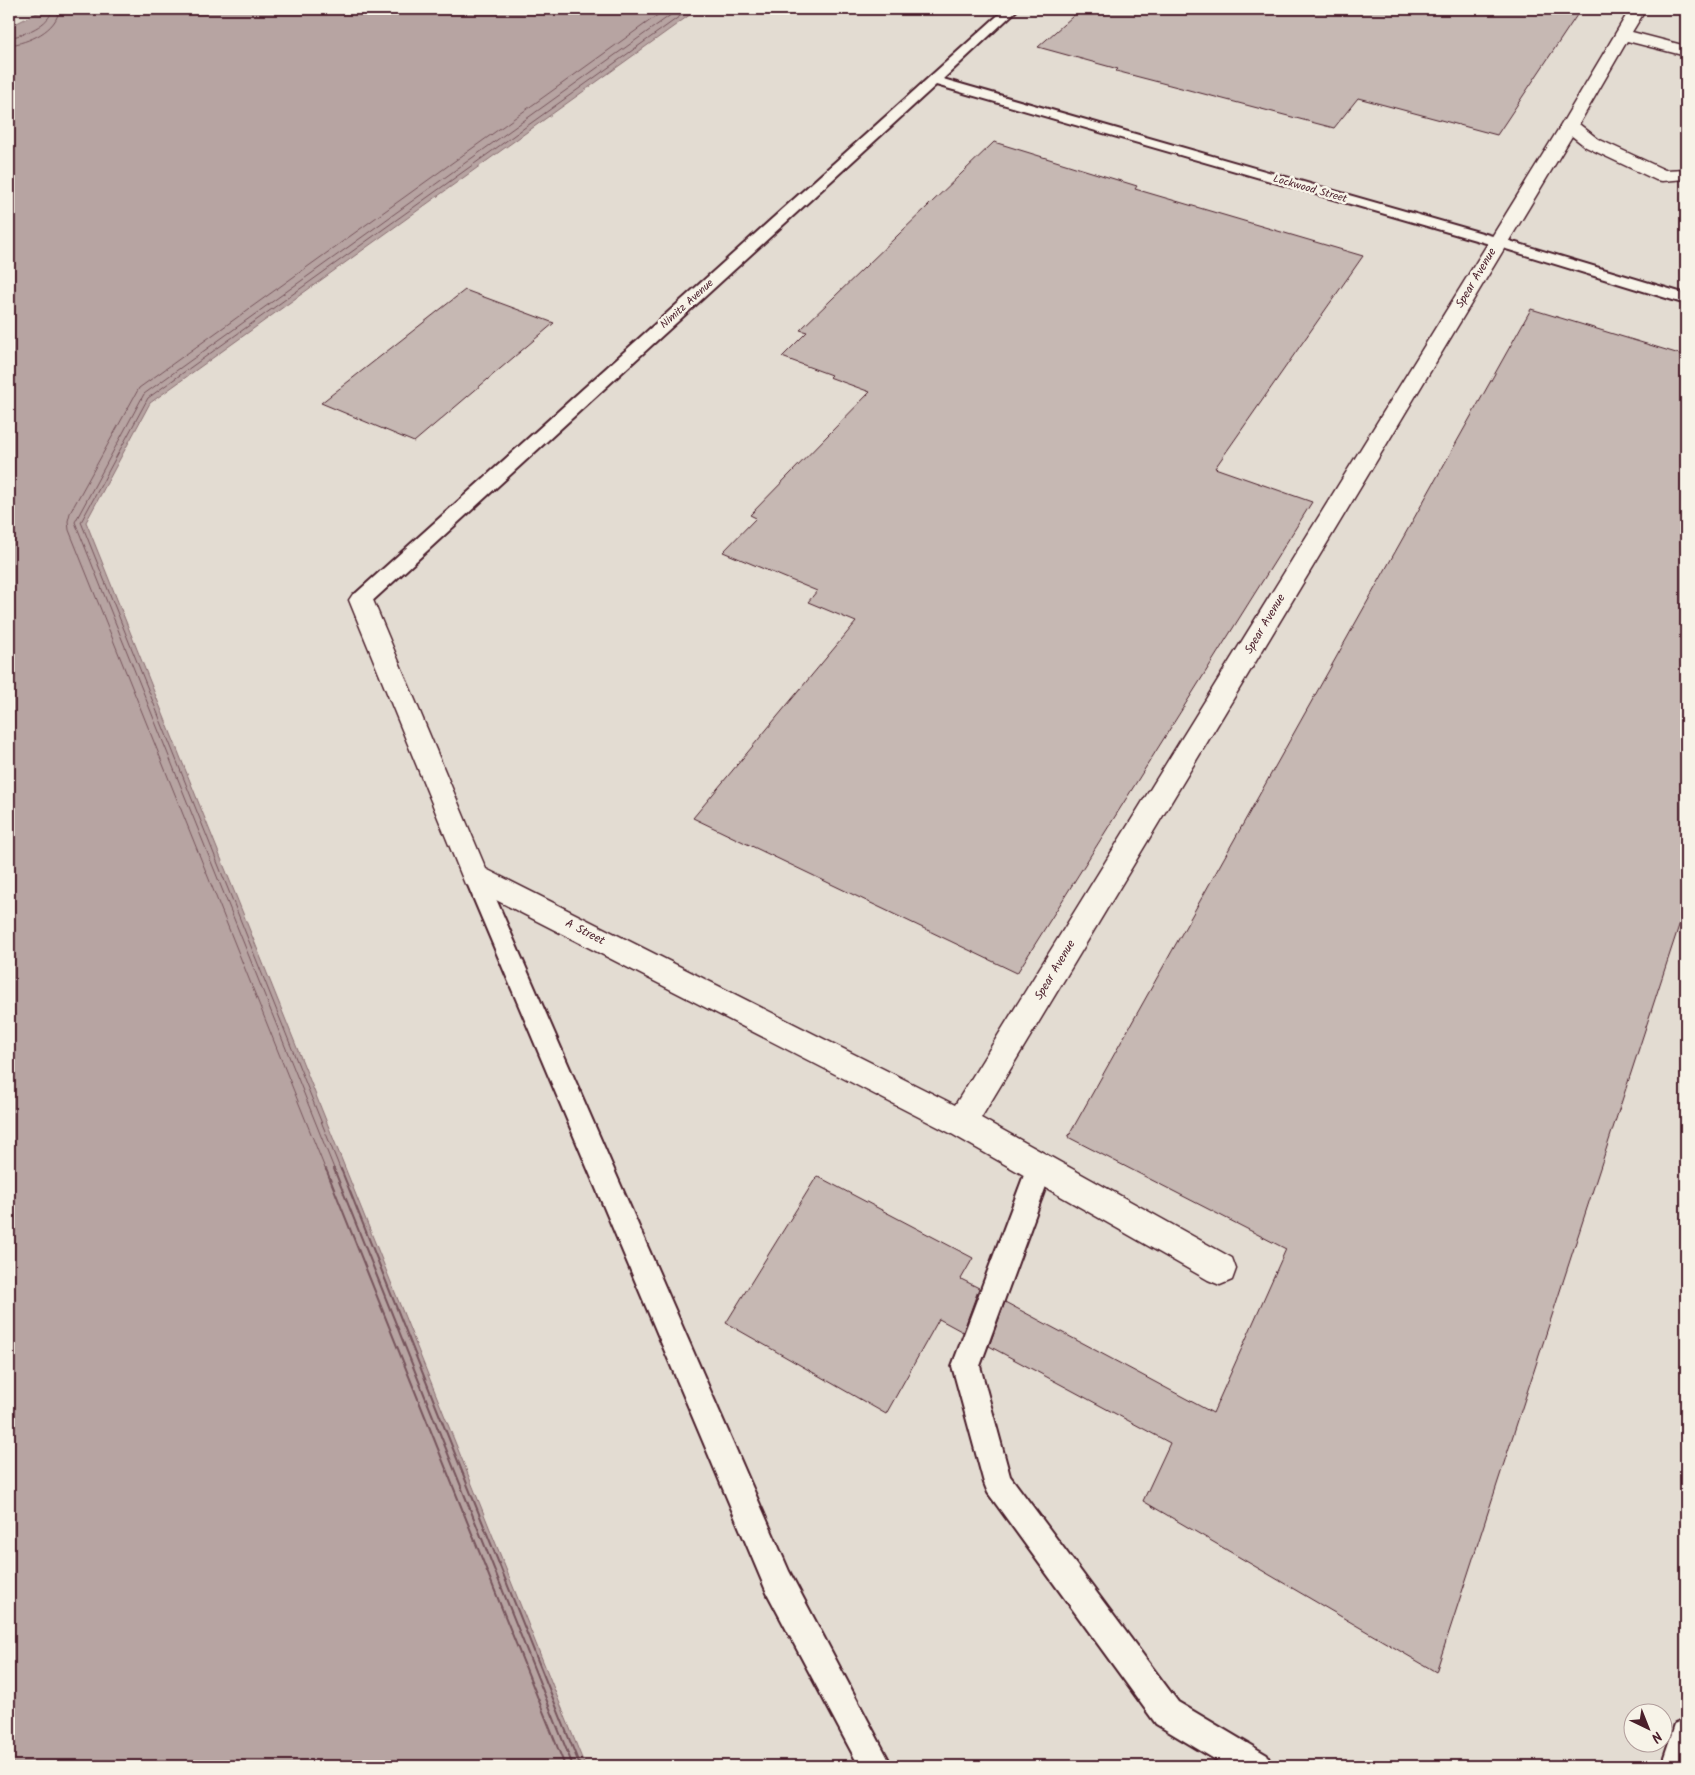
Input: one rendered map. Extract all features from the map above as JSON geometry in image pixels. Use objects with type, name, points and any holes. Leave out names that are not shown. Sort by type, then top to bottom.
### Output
[{"type":"street","name":"Spear Avenue","points":[[962,1123],[1570,124],[1638,9]]},
{"type":"street","points":[[1623,35],[1686,51]]},
{"type":"street","points":[[1570,124],[1592,143],[1662,176],[1686,174]]},
{"type":"street","points":[[361,600],[475,876]]},
{"type":"street","name":"A Street","points":[[475,876],[962,1123],[1220,1269]]},
{"type":"lane","name":"Nimitz Avenue","points":[[361,600],[1012,9]]},
{"type":"lane","name":"Lockwood Street","points":[[934,80],[1498,242],[1686,299]]},
{"type":"lane","points":[[475,876],[778,1582],[876,1766]]},
{"type":"lane","points":[[1040,1167],[966,1366],[998,1483],[1167,1713],[1256,1766]]},
{"type":"lane","points":[[1677,1766],[1686,1735]]},
{"type":"shaded area","points":[[9,9],[45,9],[9,27]]},
{"type":"shaded area","points":[[689,9],[1686,9],[1686,1766],[585,1766],[86,522],[150,403]]},
{"type":"water","points":[[45,9],[698,9],[150,403],[86,522],[585,1766],[9,1766],[9,27]]},
{"type":"building","points":[[1081,9],[1581,9],[1497,135],[1358,98],[1334,128],[1116,71],[1118,69],[1038,47]]},
{"type":"building","points":[[994,142],[1137,186],[1135,189],[1363,256],[1215,468],[1312,502],[1017,973],[693,818],[856,622],[808,602],[817,591],[723,552],[756,518],[750,515],[870,392],[782,357],[807,332],[800,330]]},
{"type":"building","points":[[465,290],[554,323],[414,442],[321,403]]},
{"type":"building","points":[[1531,309],[1686,356],[1686,904],[1436,1672],[1143,1501],[1170,1443],[989,1346],[1005,1302],[1213,1413],[1286,1249],[1068,1137]]},
{"type":"building","points":[[817,1176],[973,1258],[961,1279],[979,1288],[963,1332],[939,1319],[886,1414],[726,1323]]}]
